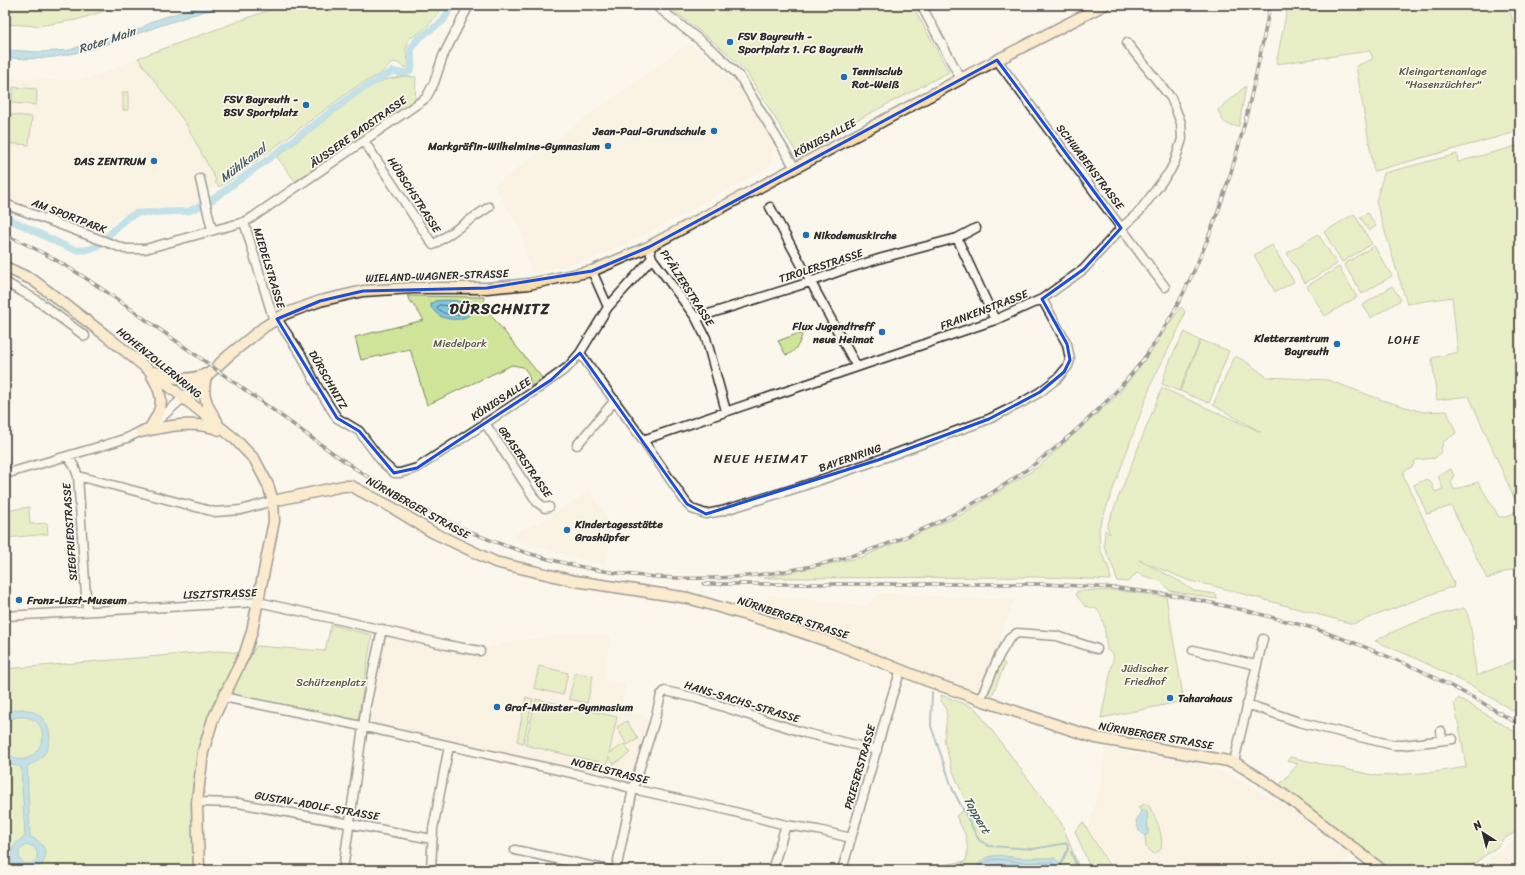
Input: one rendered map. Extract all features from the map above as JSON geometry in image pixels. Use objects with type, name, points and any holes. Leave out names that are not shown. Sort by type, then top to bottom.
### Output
[{"type":"main road","name":"KÖNIGSALLEE","points":[[592,271],[649,247],[996,60],[1104,5]]},
{"type":"main road","name":"HOHENZOLLERNRING","points":[[5,267],[33,280],[104,334],[226,432],[255,460],[268,485],[273,501],[274,521],[252,631],[245,653],[213,719],[203,752],[198,802],[199,870]]},
{"type":"main road","name":"WIELAND-WAGNER-STRASSE","points":[[183,398],[208,373],[245,342],[276,320],[301,307],[320,301],[363,291],[413,288],[487,288],[529,284],[592,271]]},
{"type":"main road","points":[[144,367],[161,375],[182,379],[198,377],[208,373]]},
{"type":"main road","points":[[144,367],[156,384],[161,397],[159,412],[151,426]]},
{"type":"main road","points":[[208,373],[204,385],[206,402],[210,412],[226,432]]},
{"type":"main road","points":[[141,432],[166,426],[193,425],[226,432]]},
{"type":"main road","name":"NÜRNBERGER STRASSE","points":[[273,501],[343,486],[351,486],[393,508],[432,532],[495,562],[575,581],[688,598],[771,622],[836,644],[980,700],[1103,740],[1234,762],[1291,800],[1382,870]]},
{"type":"street","name":"ÄUSSERE BADSTRASSE","points":[[125,249],[145,249],[244,222],[250,219],[426,98],[434,83],[442,56],[469,5]]},
{"type":"street","points":[[655,5],[716,53],[740,77],[795,168]]},
{"type":"street","points":[[921,5],[961,79]]},
{"type":"street","name":"FRANKENSTRASSE","points":[[644,440],[995,320],[1042,299],[1084,269],[1121,228],[1139,212],[1170,171],[1179,151],[1182,139],[1181,123],[1171,98],[1127,43]]},
{"type":"street","name":"SCHWABENSTRASSE","points":[[996,60],[1165,287]]},
{"type":"street","name":"HÜBSCHSTRASSE","points":[[364,141],[433,245],[489,207]]},
{"type":"street","points":[[200,179],[212,230]]},
{"type":"street","name":"AM SPORTPARK","points":[[5,204],[125,249]]},
{"type":"street","points":[[770,208],[857,367]]},
{"type":"street","name":"MIEDELSTRASSE","points":[[244,222],[276,320]]},
{"type":"street","name":"TIROLERSTRASSE","points":[[696,318],[882,258],[957,238],[976,228]]},
{"type":"street","points":[[957,238],[995,320]]},
{"type":"street","name":"PFÄLZERSTRASSE","points":[[649,247],[652,258],[696,318],[706,338],[726,411]]},
{"type":"street","name":"KÖNIGSALLEE","points":[[383,463],[394,473],[400,473],[417,468],[551,380],[568,367],[580,353],[608,307],[652,258]]},
{"type":"street","points":[[592,271],[608,307]]},
{"type":"street","points":[[5,282],[35,299],[85,336]]},
{"type":"street","name":"BAYERNRING","points":[[580,353],[644,440],[687,504],[692,509],[706,514],[722,511],[800,487],[989,419],[1017,406],[1040,392],[1064,372],[1070,360],[1067,344],[1042,299]]},
{"type":"street","name":"DÜRSCHNITZ","points":[[276,320],[302,356],[318,388],[336,418],[359,431],[383,463]]},
{"type":"street","name":"WIELAND-WAGNER-STRASSE","points":[[5,474],[68,457],[141,432],[151,426],[183,398]]},
{"type":"street","points":[[577,445],[615,400]]},
{"type":"street","name":"GRASERSTRASSE","points":[[485,423],[537,502],[545,508],[549,507]]},
{"type":"street","points":[[68,457],[78,476],[216,512],[242,510],[273,501]]},
{"type":"street","name":"SIEGFRIEDSTRASSE","points":[[78,476],[86,611]]},
{"type":"street","name":"LISZTSTRASSE","points":[[5,616],[258,602],[447,645],[480,651]]},
{"type":"street","points":[[343,870],[363,727],[382,629]]},
{"type":"street","points":[[980,700],[999,656],[1012,636],[1017,633],[1057,636],[1097,650]]},
{"type":"street","points":[[1234,762],[1263,639]]},
{"type":"street","points":[[1193,650],[1256,665]]},
{"type":"street","name":"PRIESERSTRASSE","points":[[842,870],[891,699],[901,670]]},
{"type":"street","name":"HANS-SACHS-STRASSE","points":[[616,870],[633,789],[654,723],[661,695],[665,691],[696,698],[805,733],[877,750]]},
{"type":"street","points":[[223,697],[363,727]]},
{"type":"street","points":[[1247,704],[1299,722],[1393,745],[1453,739]]},
{"type":"street","name":"NOBELSTRASSE","points":[[363,727],[607,781],[633,789],[786,825],[818,830],[851,838]]},
{"type":"street","points":[[1441,731],[1442,740]]},
{"type":"street","points":[[431,870],[432,839],[449,746]]},
{"type":"street","name":"GUSTAV-ADOLF-STRASSE","points":[[198,802],[238,803],[432,839]]},
{"type":"street","points":[[772,870],[786,825]]},
{"type":"street","points":[[515,850],[609,870]]},
{"type":"highlighted area","points":[[997,60],[1121,228],[1084,269],[1042,299],[1067,344],[1070,360],[1064,372],[1040,392],[989,419],[878,460],[706,514],[687,504],[580,353],[551,380],[417,468],[394,473],[359,431],[337,418],[277,319],[320,301],[363,291],[487,288],[592,271],[649,247]]},
{"type":"shaded area","name":"Markgräfin-Wilhelmine-Gymnasium","points":[[688,43],[711,60],[735,84],[748,101],[773,142],[774,148],[770,165],[685,213],[641,236],[587,261],[531,273],[521,229],[493,186]]},
{"type":"shaded area","points":[[138,58],[186,124],[216,181],[215,182],[219,187],[208,191],[209,200],[183,206],[143,208],[117,218],[104,235],[87,240],[5,209],[5,78],[74,80],[95,77]]},
{"type":"shaded area","name":"Kindertagesstätte Grashüpfer","points":[[590,491],[613,527],[605,565],[518,541],[515,533],[539,523]]},
{"type":"shaded area","points":[[881,593],[1014,600],[978,695],[933,675],[762,615],[768,595],[865,606]]},
{"type":"shaded area","name":"Graf-Münster-Gymnasium","points":[[382,629],[480,651],[506,642],[579,633],[611,637],[603,679],[625,684],[621,709],[643,715],[653,723],[633,787],[369,725],[374,706]]},
{"type":"shaded area","points":[[1105,748],[1197,763],[1229,775],[1286,806],[1351,856],[1336,870],[1115,870],[1089,828],[1094,807],[1100,792]]},
{"type":"shaded area","points":[[1517,838],[1520,839],[1520,870],[1473,870]]},
{"type":"green space","points":[[5,5],[123,5],[76,20],[38,26],[5,24]]},
{"type":"green space","points":[[283,5],[443,5],[429,25],[409,39],[406,49],[409,65],[405,68],[398,63],[393,62],[380,74],[357,86],[219,187],[215,182],[216,180],[186,124],[138,58]]},
{"type":"green space","name":"Tennisclub Rot-Weiß","points":[[666,5],[912,5],[949,72],[796,152],[747,73],[725,51]]},
{"type":"green space","name":"Kleingartenanlage \"Hasenzüchter\"","points":[[1288,5],[1508,5],[1520,45],[1520,131],[1374,171],[1356,66],[1373,59],[1370,51],[1276,64]]},
{"type":"green space","points":[[405,76],[416,77],[415,102],[295,181],[277,157],[363,91],[384,80]]},
{"type":"green space","points":[[1246,86],[1239,126],[1228,124],[1221,118],[1218,110]]},
{"type":"green space","points":[[13,87],[37,89],[36,105],[12,103]]},
{"type":"green space","points":[[123,92],[128,92],[128,110],[123,110]]},
{"type":"green space","points":[[5,114],[32,117],[29,145],[5,143]]},
{"type":"green space","points":[[1520,145],[1520,511],[1469,396],[1437,400],[1432,358],[1458,352],[1452,297],[1407,304],[1376,202],[1384,173],[1457,154],[1458,162]]},
{"type":"green space","points":[[1368,213],[1376,226],[1369,231],[1360,217]]},
{"type":"green space","points":[[1354,214],[1372,244],[1342,262],[1324,232]]},
{"type":"green space","points":[[1318,234],[1337,264],[1305,283],[1287,253]]},
{"type":"green space","points":[[1272,245],[1294,282],[1275,292],[1254,255]]},
{"type":"green space","points":[[1374,246],[1392,276],[1362,294],[1344,264]]},
{"type":"green space","points":[[1339,267],[1357,297],[1325,316],[1307,286]]},
{"type":"green space","points":[[1392,286],[1401,300],[1371,318],[1363,305]]},
{"type":"green space","name":"Miedelpark","points":[[407,296],[484,297],[485,308],[543,379],[531,386],[528,373],[523,367],[512,365],[427,405],[410,349],[361,360],[355,337],[424,320]]},
{"type":"green space","points":[[1181,307],[1185,311],[1181,324],[1152,382],[1099,528],[1100,549],[1109,569],[1111,580],[1045,577],[764,578],[862,557],[961,515],[1038,467],[1118,395]]},
{"type":"green space","points":[[1185,332],[1200,341],[1179,391],[1162,384],[1166,370]]},
{"type":"green space","points":[[801,334],[802,336],[798,345],[792,352],[786,355],[778,341]]},
{"type":"green space","points":[[1201,340],[1229,351],[1209,403],[1180,391]]},
{"type":"green space","points":[[1235,356],[1245,361],[1267,377],[1328,380],[1385,401],[1423,412],[1447,411],[1456,433],[1443,442],[1440,453],[1435,458],[1416,460],[1412,467],[1404,471],[1403,476],[1454,583],[1453,588],[1448,588],[1353,624],[1214,586],[1190,581],[1139,560],[1179,581],[1194,591],[1216,594],[1217,599],[1170,591],[1158,580],[1137,573],[1128,582],[1117,581],[1104,546],[1105,530],[1110,534],[1107,526],[1162,388],[1261,432],[1213,405]]},
{"type":"green space","points":[[1451,469],[1454,476],[1451,483],[1454,490],[1478,482],[1499,517],[1506,517],[1517,511],[1520,518],[1520,566],[1487,579],[1451,506],[1427,514],[1414,485],[1426,479],[1431,482],[1435,492],[1443,489],[1438,476]]},
{"type":"green space","points":[[29,507],[30,524],[47,523],[48,534],[5,538],[5,511]]},
{"type":"green space","name":"Jüdischer Friedhof","points":[[1116,590],[1166,597],[1184,701],[1101,718],[1114,655],[1107,650],[1104,624],[1097,609],[1085,606],[1076,595],[1077,591]]},
{"type":"green space","points":[[1464,608],[1467,613],[1471,630],[1476,676],[1520,658],[1520,715],[1472,686],[1413,657],[1375,641],[1396,630],[1441,614]]},
{"type":"green space","name":"Schützenplatz","points":[[331,625],[372,635],[358,720],[230,695],[256,646],[325,651]]},
{"type":"green space","points":[[219,651],[240,653],[212,706],[198,750],[192,792],[193,870],[5,870],[5,669]]},
{"type":"green space","points":[[1002,661],[1005,664],[992,696],[988,696],[985,692],[998,662]]},
{"type":"green space","points":[[539,666],[568,673],[563,695],[534,688]]},
{"type":"green space","points":[[575,673],[593,676],[587,703],[569,699]]},
{"type":"green space","points":[[941,695],[975,708],[1062,824],[1080,870],[1064,870],[1061,864],[1054,858],[994,856],[983,859],[979,863],[976,870],[939,870],[943,865],[966,861],[966,838],[956,816],[968,807],[952,769],[944,740],[947,716],[945,706],[941,701]]},
{"type":"green space","points":[[526,697],[533,699],[523,743],[517,741]]},
{"type":"green space","points":[[1459,698],[1520,735],[1520,830],[1503,839],[1497,847],[1465,870],[1390,870],[1337,828],[1278,787],[1298,764],[1287,761],[1290,757],[1377,776],[1436,772],[1466,767],[1454,703]]},
{"type":"green space","points":[[536,699],[617,717],[609,754],[624,744],[630,753],[614,764],[609,757],[607,764],[525,745]]},
{"type":"green space","points":[[627,721],[638,739],[627,745],[617,727]]},
{"type":"green space","points":[[1145,804],[1149,806],[1159,827],[1162,843],[1161,849],[1154,854],[1146,847],[1145,836],[1148,833],[1147,812],[1144,809],[1141,811],[1138,807]]},
{"type":"green space","points":[[1083,822],[1112,870],[1091,870],[1075,831]]},
{"type":"water","name":"Roter Main","points":[[202,5],[222,5],[214,9],[106,44],[66,55],[25,59],[5,57],[5,50],[42,52],[70,50],[91,42],[107,39],[140,29],[153,21]]},
{"type":"water","points":[[450,300],[461,302],[470,307],[473,311],[466,317],[458,319],[444,318],[437,314],[431,307],[431,304],[435,301]]},
{"type":"water","points":[[22,709],[34,712],[42,718],[50,735],[49,744],[45,753],[37,761],[27,766],[30,837],[36,839],[40,843],[45,852],[44,861],[36,870],[20,870],[12,863],[11,854],[13,848],[25,837],[21,767],[5,761],[5,751],[15,758],[25,759],[33,755],[39,747],[42,738],[41,729],[36,721],[25,717],[14,718],[5,724],[5,714],[14,710]],"holes":[[[25,845],[33,846],[37,851],[37,859],[31,864],[23,863],[19,858],[19,851]]]},
{"type":"water","points":[[1144,809],[1147,812],[1148,834],[1145,836],[1139,831],[1136,821],[1141,811]]},
{"type":"water","points":[[997,855],[1019,858],[1054,858],[1061,864],[1064,870],[976,870],[984,860]]},
{"type":"waterway","name":"Mühlkanal","points":[[5,217],[67,247],[77,250],[86,250],[96,247],[128,217],[137,213],[189,211],[212,200],[358,91],[393,71],[400,73],[409,72],[412,67],[411,48],[418,39],[443,21],[452,5]]},
{"type":"waterway","name":"Tappert","points":[[932,692],[931,726],[953,790],[979,840],[989,846],[1033,849],[1067,843],[1068,849],[1061,864]]},
{"type":"waterway","name":"Tappert","points":[[1071,852],[1078,870]]},
{"type":"waterway","points":[[962,870],[963,862]]},
{"type":"railway","points":[[5,235],[24,243],[80,274],[363,474],[436,516],[496,542],[557,561],[620,573],[683,578],[747,576],[810,566],[871,549],[932,525],[995,491],[1040,460],[1069,436],[1113,395],[1139,365],[1162,332],[1183,294],[1201,255],[1217,214],[1231,173],[1253,90],[1270,5]]},
{"type":"railway","points":[[704,584],[1044,584],[1117,588],[1180,596],[1248,611],[1313,628],[1360,645],[1420,670],[1476,699],[1520,725]]},
{"type":"place","name":"FSV Bayreuth - Sportplatz 1. FC Bayreuth","points":[[730,42]]},
{"type":"place","name":"Tennisclub Rot-Weiß","points":[[844,77]]},
{"type":"place","name":"FSV Bayreuth - BSV Sportplatz","points":[[306,105]]},
{"type":"place","name":"Jean-Paul-Grundschule","points":[[714,131]]},
{"type":"place","name":"Markgräfin-Wilhelmine-Gymnasium","points":[[608,146]]},
{"type":"place","name":"DAS ZENTRUM","points":[[154,161]]},
{"type":"place","name":"Nikodemuskirche","points":[[806,235]]},
{"type":"place","name":"Flux Jugendtreff neue Heimat","points":[[882,332]]},
{"type":"place","name":"Kletterzentrum Bayreuth","points":[[1337,344]]},
{"type":"place","name":"Kindertagesstätte Grashüpfer","points":[[567,530]]},
{"type":"place","name":"Franz-Liszt-Museum","points":[[19,600]]},
{"type":"place","name":"Taharahaus","points":[[1170,698]]},
{"type":"place","name":"Graf-Münster-Gymnasium","points":[[497,707]]},
{"type":"district","name":"DÜRSCHNITZ","points":[[500,309]]},
{"type":"district","name":"LOHE","points":[[1404,340]]},
{"type":"district","name":"NEUE HEIMAT","points":[[761,458]]}]
